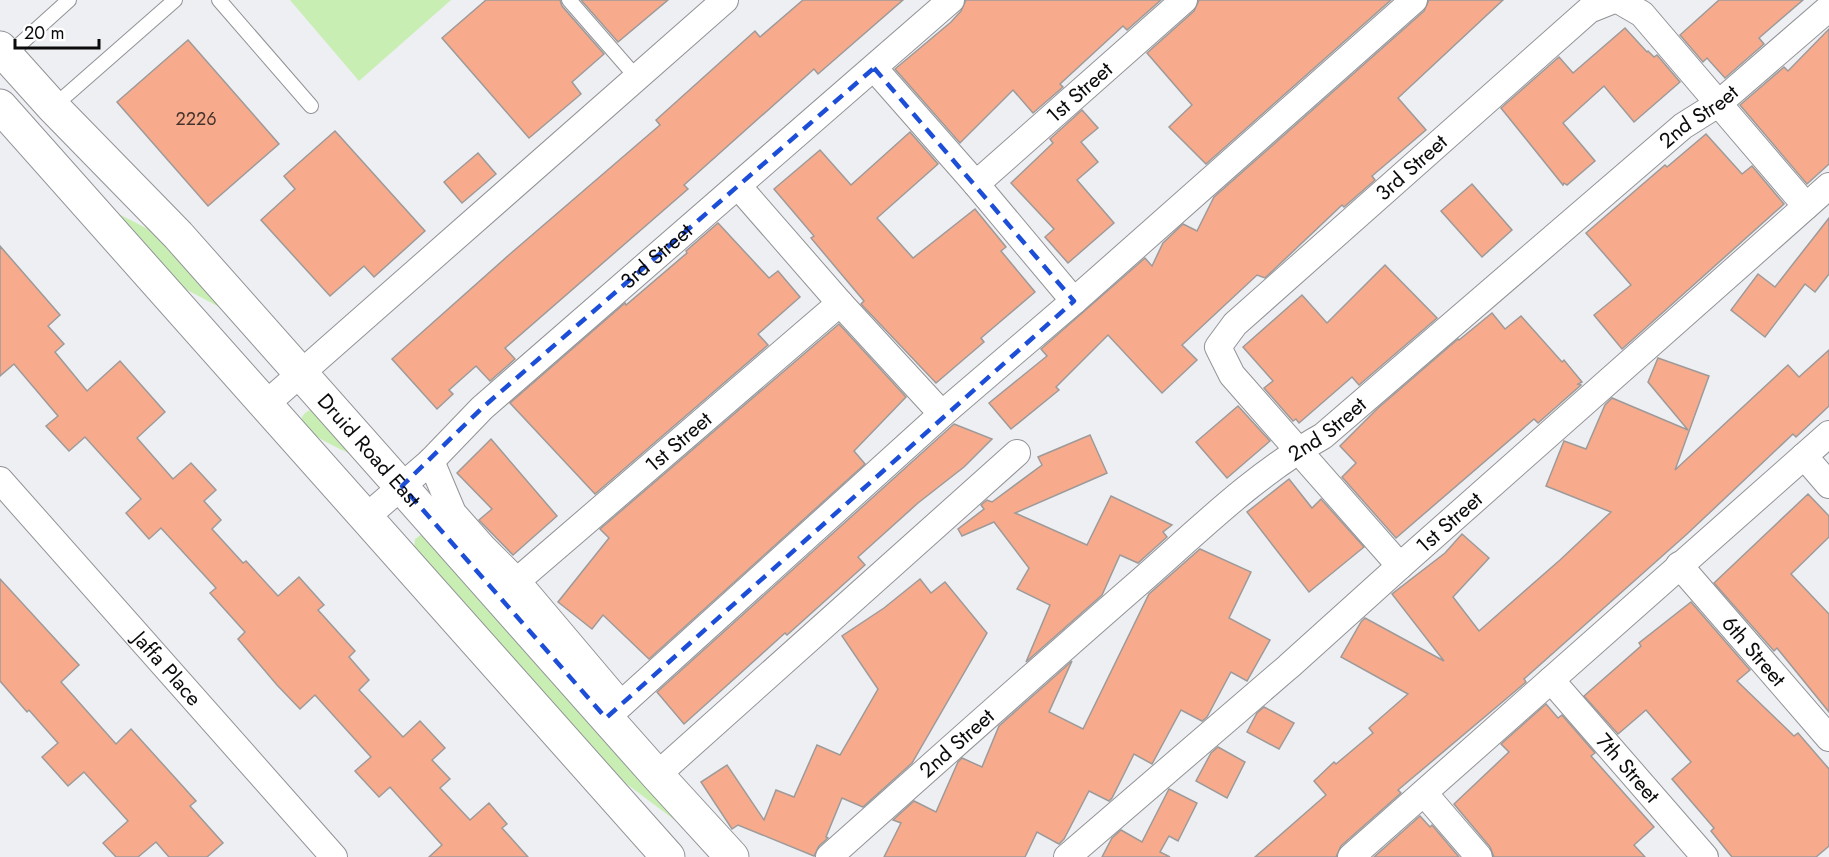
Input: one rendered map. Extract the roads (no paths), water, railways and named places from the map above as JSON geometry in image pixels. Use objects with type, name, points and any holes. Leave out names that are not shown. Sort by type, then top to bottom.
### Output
[{"type":"street","points":[[266,404],[725,0]]},
{"type":"street","name":"3rd Street","points":[[365,518],[431,461],[482,408],[951,0]]},
{"type":"street","name":"1st Street","points":[[976,184],[1184,0]]},
{"type":"street","points":[[431,461],[453,513],[517,581],[614,711],[942,414],[1074,301],[1414,0]]},
{"type":"street","points":[[1616,0],[1642,14],[1806,206]]},
{"type":"street","name":"3rd Street","points":[[1299,450],[1232,375],[1218,347],[1235,324],[1589,10],[1616,0]]},
{"type":"street","name":"2nd Street","points":[[830,857],[1007,698],[1235,499],[1299,450],[1323,436],[1683,126],[1718,104],[1829,8]]},
{"type":"street","name":"Druid Road East","points":[[4,52],[52,107],[178,235],[402,486],[614,711],[657,775],[732,857]]},
{"type":"street","points":[[874,68],[976,184],[1074,301]]},
{"type":"street","points":[[0,106],[668,857]]},
{"type":"street","points":[[738,186],[840,303],[942,414]]},
{"type":"street","name":"1st Street","points":[[1067,857],[1288,667],[1829,186]]},
{"type":"street","name":"1st Street","points":[[517,581],[840,303]]},
{"type":"street","points":[[1351,857],[1829,434]]},
{"type":"street","points":[[1299,450],[1400,566]]},
{"type":"street","points":[[657,775],[1017,453]]},
{"type":"street","points":[[1804,456],[1829,484]]},
{"type":"street","name":"Jaffa Place","points":[[0,480],[334,857]]},
{"type":"street","name":"6th Street","points":[[1679,565],[1829,738]]},
{"type":"street","name":"7th Street","points":[[1551,680],[1705,857]]},
{"type":"street","points":[[1424,793],[1479,857]]},
{"type":"lane","points":[[4,52],[69,0]]},
{"type":"lane","points":[[52,107],[175,0]]},
{"type":"lane","points":[[219,0],[311,106]]},
{"type":"lane","points":[[569,0],[637,78]]}]
